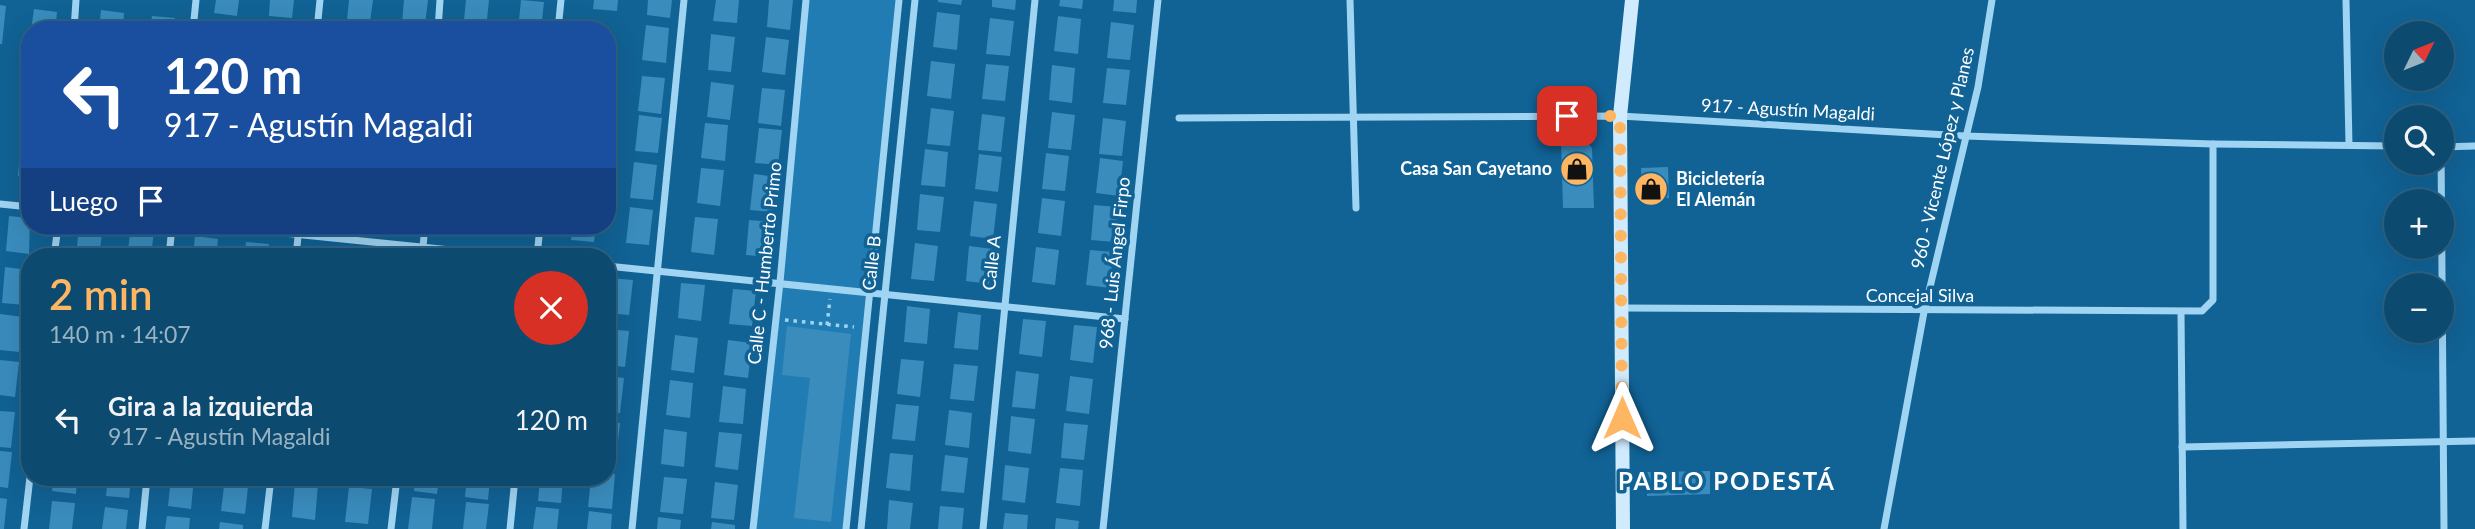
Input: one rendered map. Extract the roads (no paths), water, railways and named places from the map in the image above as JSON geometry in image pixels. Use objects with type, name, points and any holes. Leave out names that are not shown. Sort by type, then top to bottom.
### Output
[{"type":"main road","points":[[1623,529],[1620,116],[1632,0]]},
{"type":"street","points":[[75,21],[76,0]]},
{"type":"street","points":[[194,21],[196,0]]},
{"type":"street","points":[[318,21],[320,0]]},
{"type":"street","points":[[439,21],[440,0]]},
{"type":"street","points":[[559,21],[561,0]]},
{"type":"street","points":[[632,529],[684,0]]},
{"type":"street","name":"Calle C - Humberto Primo","points":[[753,529],[780,282],[806,0]]},
{"type":"street","name":"Calle B","points":[[846,529],[900,0]]},
{"type":"street","name":"Calle B","points":[[861,529],[915,0]]},
{"type":"street","name":"Calle A","points":[[983,529],[1035,0]]},
{"type":"street","name":"968 - Luis Ángel Firpo","points":[[1103,529],[1158,0]]},
{"type":"street","points":[[1350,0],[1356,208]]},
{"type":"street","name":"960 - Vicente López y Planes","points":[[1884,529],[1924,312],[1983,58],[1992,0]]},
{"type":"street","points":[[2346,0],[2349,145]]},
{"type":"street","name":"917 - Agustín Magaldi","points":[[1179,118],[1620,116],[1965,136],[2213,144],[2384,146]]},
{"type":"street","name":"Concejal Silva","points":[[1622,307],[1924,312],[2202,312],[2213,300],[2213,144]]},
{"type":"street","points":[[2454,147],[2475,146]]},
{"type":"street","points":[[2441,175],[2444,529]]},
{"type":"street","points":[[0,204],[21,206]]},
{"type":"street","points":[[297,248],[298,235],[423,248],[424,235]]},
{"type":"street","points":[[616,267],[1125,319]]},
{"type":"street","points":[[2181,312],[2183,529]]},
{"type":"street","points":[[2182,447],[2475,441]]},
{"type":"street","points":[[24,529],[29,486]]},
{"type":"street","points":[[142,529],[146,486]]},
{"type":"street","points":[[265,529],[270,486]]},
{"type":"street","points":[[391,529],[396,486]]},
{"type":"street","points":[[510,529],[514,486]]},
{"type":"place","name":"Casa San Cayetano","points":[[1577,169]]},
{"type":"place","name":"Bicicletería El Alemán","points":[[1651,189]]},
{"type":"district","name":"PABLO PODESTÁ","points":[[1727,482]]}]
